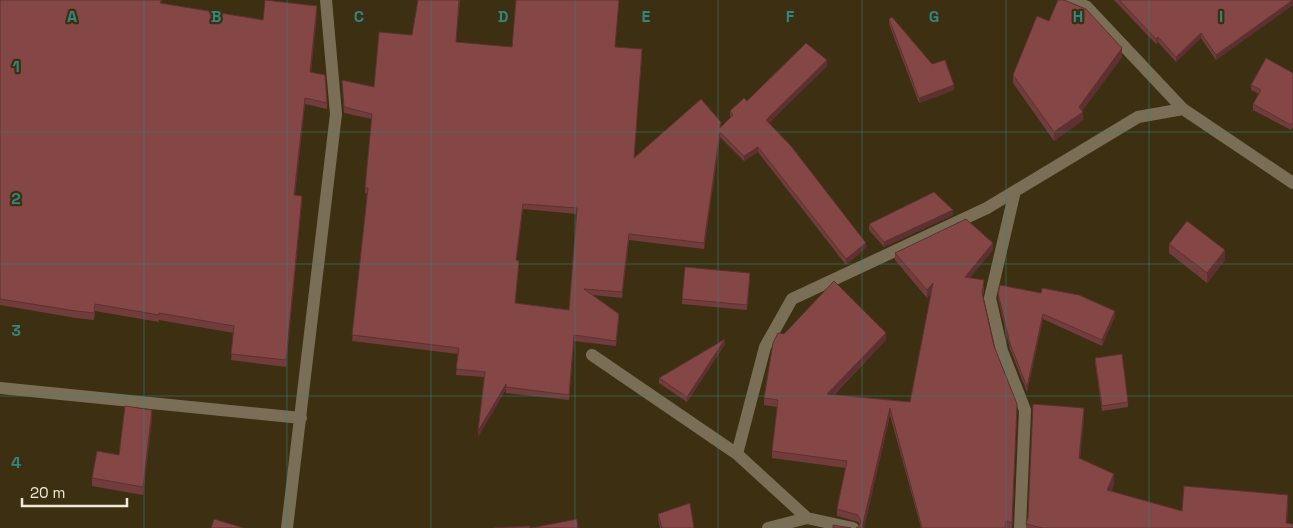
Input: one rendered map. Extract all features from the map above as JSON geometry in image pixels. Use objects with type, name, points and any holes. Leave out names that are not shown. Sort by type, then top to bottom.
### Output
[{"type":"street","points":[[287,528],[336,114],[326,0]]},
{"type":"street","points":[[1072,0],[1087,7],[1183,108],[1293,183]]},
{"type":"street","points":[[737,454],[765,347],[792,299],[987,208],[1138,117],[1183,108]]},
{"type":"street","points":[[1015,191],[990,298],[1002,351],[1025,410],[1020,528]]},
{"type":"street","points":[[592,355],[737,454],[807,518]]},
{"type":"street","points":[[0,388],[301,418]]},
{"type":"street","points":[[768,528],[807,518],[854,528]]},
{"type":"building","points":[[0,0],[161,0],[160,3],[263,20],[265,0],[317,6],[310,72],[325,75],[327,103],[305,98],[294,195],[302,196],[286,360],[231,354],[234,326],[95,304],[94,313],[0,299]]},
{"type":"building","points":[[418,0],[459,0],[456,42],[512,47],[516,0],[619,0],[615,47],[642,49],[634,158],[701,99],[721,122],[720,128],[733,115],[730,111],[744,98],[747,101],[806,43],[827,60],[766,120],[791,146],[866,243],[846,259],[758,147],[744,156],[720,132],[704,243],[629,234],[622,292],[584,289],[619,314],[616,341],[574,335],[569,395],[506,387],[506,384],[478,431],[485,372],[456,369],[459,348],[352,335],[368,188],[365,188],[372,114],[344,107],[342,80],[374,87],[379,32],[412,35]],"holes":[[[523,204],[577,208],[569,310],[515,303],[519,261],[516,260]]]},
{"type":"building","points":[[1058,0],[1064,0],[1086,9],[1122,48],[1079,107],[1083,112],[1054,132],[1013,75],[1037,16],[1049,21]]},
{"type":"building","points":[[1119,0],[1293,0],[1216,55],[1201,33],[1176,57]]},
{"type":"building","points":[[892,17],[932,64],[945,60],[954,85],[919,98],[889,19]]},
{"type":"building","points":[[1266,58],[1293,73],[1293,122],[1291,125],[1253,104],[1261,90],[1251,85]]},
{"type":"building","points":[[934,192],[953,210],[884,242],[869,224]]},
{"type":"building","points":[[966,219],[993,243],[965,277],[984,280],[982,293],[994,346],[1017,404],[1012,523],[1006,521],[1005,528],[922,528],[890,408],[862,528],[856,528],[861,522],[858,515],[837,509],[847,461],[772,451],[778,400],[764,398],[773,343],[778,333],[784,334],[834,281],[886,333],[827,394],[910,402],[933,283],[927,290],[895,253]]},
{"type":"building","points":[[1187,221],[1225,250],[1207,273],[1169,244]]},
{"type":"building","points":[[685,267],[750,273],[747,305],[682,299]]},
{"type":"building","points":[[1000,285],[1041,293],[1042,288],[1079,295],[1115,311],[1102,340],[1043,314],[1027,387],[1010,344],[998,293]]},
{"type":"building","points":[[725,339],[687,397],[659,378]]},
{"type":"building","points":[[1122,354],[1128,402],[1102,406],[1095,358]]},
{"type":"building","points":[[1033,404],[1084,408],[1079,458],[1114,474],[1107,490],[1182,511],[1184,486],[1288,495],[1286,523],[1293,524],[1293,528],[1042,528],[1026,524],[1028,518]]},
{"type":"building","points":[[125,406],[152,410],[143,487],[92,478],[97,451],[119,455]]},
{"type":"building","points":[[690,503],[694,528],[662,528],[658,514]]},
{"type":"building","points":[[214,519],[244,528],[211,528]]},
{"type":"building","points":[[577,519],[578,528],[531,528]]},
{"type":"building","points":[[833,525],[851,528],[833,528]]},
{"type":"building","points":[[530,526],[530,528],[494,528]]}]
